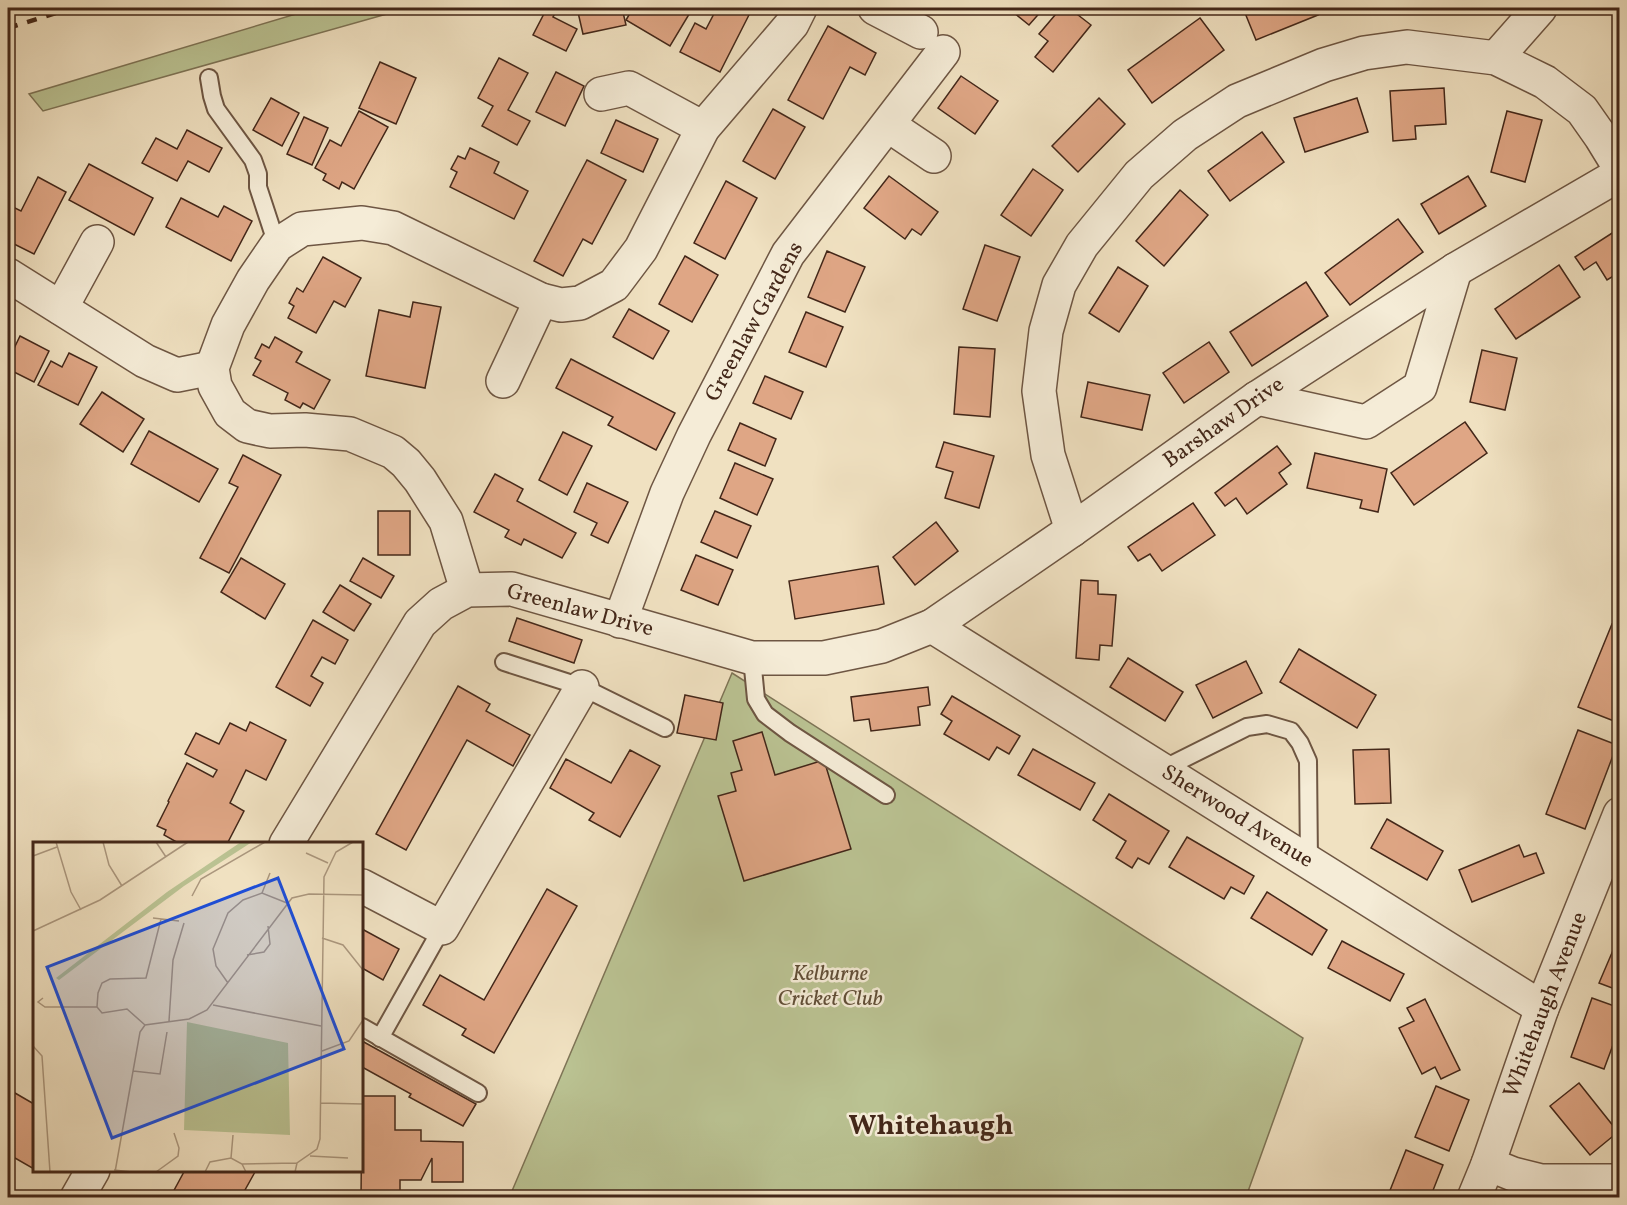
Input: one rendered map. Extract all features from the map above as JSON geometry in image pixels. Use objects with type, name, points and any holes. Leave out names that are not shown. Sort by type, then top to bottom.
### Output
[{"type":"street","points":[[467,590],[446,521],[420,480],[393,452],[351,434],[305,430],[270,431],[247,426],[230,413],[215,386],[212,368],[228,325],[253,280],[278,245],[302,229],[362,223],[393,228],[541,300],[561,304],[580,303],[614,285],[641,249],[703,128],[792,24],[800,8]]},
{"type":"street","name":"Greenlaw Gardens","points":[[620,621],[667,493],[694,435],[784,263],[888,125],[932,42],[875,8]]},
{"type":"street","points":[[1496,58],[1540,8]]},
{"type":"street","points":[[1072,530],[1048,455],[1039,391],[1046,331],[1059,285],[1082,245],[1139,175],[1185,135],[1237,101],[1324,65],[1364,53],[1407,47],[1496,58],[1545,82],[1582,110],[1620,168]]},
{"type":"street","points":[[601,93],[629,88],[703,128]]},
{"type":"street","points":[[888,125],[934,156]]},
{"type":"street","name":"Barshaw Drive","points":[[824,658],[882,646],[932,626],[1257,399],[1455,270],[1620,174]]},
{"type":"street","points":[[62,308],[97,242]]},
{"type":"street","points":[[1257,399],[1366,422],[1411,393],[1420,387],[1455,270]]},
{"type":"street","points":[[8,275],[145,361],[177,375],[212,368]]},
{"type":"street","points":[[502,381],[541,300]]},
{"type":"street","name":"Greenlaw Drive","points":[[287,842],[420,623],[441,604],[467,590],[512,589],[752,658],[824,658]]},
{"type":"street","name":"Sherwood Avenue","points":[[932,626],[1542,1008]]},
{"type":"street","points":[[363,887],[442,928],[582,687]]},
{"type":"street","name":"Whitehaugh Avenue","points":[[1474,1197],[1488,1164],[1542,1008],[1620,814]]},
{"type":"street","points":[[1488,1164],[1541,1181],[1620,1180]]},
{"type":"street","points":[[77,1197],[92,1172]]},
{"type":"lane","points":[[209,78],[216,109],[254,160],[258,174],[258,187],[278,245]]},
{"type":"lane","points":[[752,658],[756,699],[765,714],[790,733],[886,795]]},
{"type":"lane","points":[[504,662],[582,687],[665,728]]},
{"type":"lane","points":[[1161,770],[1247,727],[1267,724],[1291,731],[1308,761],[1309,862]]},
{"type":"lane","points":[[380,1038],[442,928]]},
{"type":"lane","points":[[363,1028],[478,1093]]},
{"type":"green space","points":[[316,8],[408,8],[43,111],[29,94]]},
{"type":"green space","name":"Kelburne Cricket Club","points":[[732,673],[1303,1038],[1246,1197],[509,1198]]},
{"type":"building","points":[[547,8],[558,8],[553,17],[577,29],[566,51],[533,35]]},
{"type":"building","points":[[577,8],[622,8],[626,25],[583,34]]},
{"type":"building","points":[[633,8],[685,8],[691,11],[670,46],[626,20]]},
{"type":"building","points":[[717,8],[752,9],[720,72],[680,52],[695,23],[706,29]]},
{"type":"building","points":[[1008,8],[1044,8],[1029,25]]},
{"type":"building","points":[[1061,8],[1069,8],[1091,25],[1053,72],[1035,57],[1048,41],[1039,34]]},
{"type":"building","points":[[1243,8],[1315,8],[1318,15],[1256,40]]},
{"type":"building","points":[[1612,8],[1620,8],[1620,19],[1613,20]]},
{"type":"building","points":[[1200,18],[1224,50],[1152,103],[1128,70]]},
{"type":"building","points":[[1620,19],[1620,53],[1618,53],[1613,20]]},
{"type":"building","points":[[828,26],[876,53],[865,75],[850,67],[823,119],[788,100]]},
{"type":"building","points":[[499,58],[528,73],[508,110],[530,121],[517,145],[482,126],[493,106],[478,98]]},
{"type":"building","points":[[380,62],[416,78],[396,124],[359,108]]},
{"type":"building","points":[[556,72],[584,86],[565,126],[536,112]]},
{"type":"building","points":[[961,76],[998,101],[975,134],[938,108]]},
{"type":"building","points":[[1444,88],[1446,124],[1415,126],[1416,139],[1393,141],[1390,91]]},
{"type":"building","points":[[271,98],[299,113],[282,146],[253,130]]},
{"type":"building","points":[[1099,98],[1125,124],[1078,172],[1052,146]]},
{"type":"building","points":[[1357,98],[1368,132],[1305,152],[1294,118]]},
{"type":"building","points":[[773,109],[805,127],[775,179],[743,161]]},
{"type":"building","points":[[359,111],[388,127],[354,189],[342,182],[339,189],[323,180],[326,174],[315,168],[330,140],[341,146]]},
{"type":"building","points":[[1507,111],[1542,120],[1525,182],[1491,172]]},
{"type":"building","points":[[304,117],[328,128],[312,165],[287,154]]},
{"type":"building","points":[[616,120],[658,139],[643,172],[601,153]]},
{"type":"building","points":[[187,130],[222,148],[209,172],[188,161],[177,181],[142,163],[156,138],[177,149]]},
{"type":"building","points":[[1262,132],[1284,162],[1230,201],[1208,171]]},
{"type":"building","points":[[470,148],[499,162],[494,173],[528,191],[514,219],[450,187],[457,172],[451,169],[458,156],[465,159]]},
{"type":"building","points":[[587,160],[626,180],[592,244],[583,239],[563,276],[534,261]]},
{"type":"building","points":[[89,164],[153,198],[134,235],[69,200]]},
{"type":"building","points":[[1033,169],[1063,190],[1031,236],[1001,215]]},
{"type":"building","points":[[889,176],[938,212],[921,235],[912,229],[905,239],[864,208]]},
{"type":"building","points":[[1468,176],[1486,206],[1439,234],[1421,204]]},
{"type":"building","points":[[38,177],[66,192],[34,254],[8,241],[8,208],[9,205],[21,211]]},
{"type":"building","points":[[726,181],[757,198],[725,259],[694,243]]},
{"type":"building","points":[[1180,190],[1208,215],[1164,266],[1136,241]]},
{"type":"building","points":[[181,198],[218,217],[224,206],[252,221],[231,261],[166,227]]},
{"type":"building","points":[[1398,219],[1423,252],[1350,305],[1325,273]]},
{"type":"building","points":[[1620,228],[1620,272],[1607,280],[1596,262],[1584,270],[1575,257]]},
{"type":"building","points":[[985,245],[1020,257],[997,321],[963,309]]},
{"type":"building","points":[[827,251],[865,267],[845,312],[808,297]]},
{"type":"building","points":[[685,256],[718,275],[692,322],[659,304]]},
{"type":"building","points":[[323,257],[361,278],[345,307],[334,301],[316,333],[288,318],[294,306],[289,303],[297,288],[303,292]]},
{"type":"building","points":[[1559,265],[1580,297],[1516,339],[1495,309]]},
{"type":"building","points":[[1118,267],[1148,286],[1119,332],[1089,313]]},
{"type":"building","points":[[1306,282],[1328,316],[1252,366],[1230,332]]},
{"type":"building","points":[[413,302],[441,307],[425,388],[366,376],[379,310],[410,317]]},
{"type":"building","points":[[629,309],[669,331],[653,359],[613,337]]},
{"type":"building","points":[[806,312],[843,327],[826,367],[789,352]]},
{"type":"building","points":[[20,336],[49,351],[34,382],[8,369],[8,361]]},
{"type":"building","points":[[275,337],[302,352],[296,362],[330,380],[314,409],[303,403],[300,408],[285,400],[288,393],[253,375],[261,361],[255,358],[262,344],[269,348]]},
{"type":"building","points":[[1209,342],[1229,372],[1184,403],[1163,373]]},
{"type":"building","points":[[959,347],[995,349],[990,417],[954,414]]},
{"type":"building","points":[[1482,350],[1517,358],[1505,410],[1470,402]]},
{"type":"building","points":[[69,353],[97,367],[78,405],[38,385],[51,361],[62,367]]},
{"type":"building","points":[[571,359],[675,413],[656,450],[608,425],[613,417],[556,388]]},
{"type":"building","points":[[765,376],[803,392],[791,419],[753,403]]},
{"type":"building","points":[[1088,382],[1150,395],[1142,430],[1081,417]]},
{"type":"building","points":[[102,392],[144,419],[123,452],[80,424]]},
{"type":"building","points":[[1465,422],[1487,453],[1414,505],[1391,473]]},
{"type":"building","points":[[740,423],[776,439],[765,466],[728,450]]},
{"type":"building","points":[[149,431],[218,469],[199,502],[131,464]]},
{"type":"building","points":[[563,432],[592,446],[567,495],[539,480]]},
{"type":"building","points":[[944,442],[994,456],[979,508],[945,498],[953,472],[936,467]]},
{"type":"building","points":[[1277,446],[1291,464],[1279,473],[1287,484],[1247,514],[1236,498],[1225,506],[1215,493]]},
{"type":"building","points":[[1315,453],[1387,469],[1378,512],[1360,508],[1362,500],[1307,488]]},
{"type":"building","points":[[243,455],[281,475],[229,573],[200,558],[238,487],[229,483]]},
{"type":"building","points":[[735,463],[773,479],[757,515],[720,498]]},
{"type":"building","points":[[495,474],[523,489],[517,501],[576,533],[562,558],[524,539],[521,545],[505,537],[509,530],[474,512]]},
{"type":"building","points":[[587,483],[628,502],[608,543],[591,535],[597,523],[574,512]]},
{"type":"building","points":[[1193,503],[1215,535],[1162,571],[1150,554],[1138,561],[1128,547]]},
{"type":"building","points":[[378,511],[410,511],[410,555],[378,555]]},
{"type":"building","points":[[715,511],[751,526],[737,558],[701,542]]},
{"type":"building","points":[[936,522],[958,551],[915,585],[893,557]]},
{"type":"building","points":[[696,555],[733,570],[718,605],[681,590]]},
{"type":"building","points":[[241,558],[285,584],[265,619],[221,592]]},
{"type":"building","points":[[363,558],[394,576],[381,598],[350,581]]},
{"type":"building","points":[[878,566],[884,604],[795,619],[789,581]]},
{"type":"building","points":[[1081,580],[1098,581],[1098,594],[1116,595],[1112,646],[1100,645],[1099,660],[1076,658]]},
{"type":"building","points":[[340,585],[371,604],[354,631],[323,612]]},
{"type":"building","points":[[517,618],[582,640],[574,663],[509,641]]},
{"type":"building","points":[[313,620],[348,640],[335,664],[322,657],[311,676],[323,683],[310,706],[276,687]]},
{"type":"building","points":[[1612,624],[1620,627],[1620,708],[1614,721],[1578,707]]},
{"type":"building","points":[[1299,649],[1376,695],[1357,728],[1280,682]]},
{"type":"building","points":[[1128,658],[1183,692],[1165,721],[1110,687]]},
{"type":"building","points":[[1246,661],[1262,693],[1213,718],[1196,685]]},
{"type":"building","points":[[458,686],[490,704],[486,711],[530,735],[513,766],[467,740],[406,850],[376,834]]},
{"type":"building","points":[[928,687],[930,705],[918,707],[920,725],[871,731],[869,719],[854,721],[851,697]]},
{"type":"building","points":[[685,695],[723,703],[716,740],[677,733]]},
{"type":"building","points":[[952,696],[1020,736],[1009,754],[997,747],[989,760],[944,734],[952,721],[941,714]]},
{"type":"building","points":[[250,722],[286,740],[266,780],[246,770],[230,803],[244,811],[228,842],[176,842],[164,835],[166,830],[157,826],[187,763],[213,777],[217,770],[185,754],[196,733],[219,744],[230,723],[246,731]]},
{"type":"building","points":[[1578,730],[1617,745],[1585,829],[1546,814]]},
{"type":"building","points":[[762,732],[775,775],[824,760],[851,849],[744,881],[718,796],[736,791],[731,773],[742,770],[733,741]]},
{"type":"building","points":[[1033,749],[1095,783],[1080,810],[1018,775]]},
{"type":"building","points":[[1389,749],[1391,803],[1355,804],[1353,750]]},
{"type":"building","points":[[630,750],[660,766],[620,837],[589,820],[594,813],[550,788],[566,759],[611,783]]},
{"type":"building","points":[[1109,794],[1169,831],[1149,864],[1138,858],[1132,868],[1116,858],[1126,841],[1093,820]]},
{"type":"building","points":[[1387,819],[1443,851],[1427,880],[1371,848]]},
{"type":"building","points":[[1187,837],[1254,876],[1244,894],[1231,887],[1224,899],[1169,867]]},
{"type":"building","points":[[1519,845],[1524,857],[1536,853],[1544,873],[1472,902],[1459,870]]},
{"type":"building","points":[[547,889],[577,906],[494,1053],[462,1035],[466,1029],[423,1005],[440,975],[484,1000]]},
{"type":"building","points":[[1267,892],[1327,930],[1312,955],[1251,918]]},
{"type":"building","points":[[363,930],[399,949],[383,980],[363,969]]},
{"type":"building","points":[[1620,934],[1620,991],[1599,983]]},
{"type":"building","points":[[1342,941],[1404,974],[1390,1001],[1328,968]]},
{"type":"building","points":[[1592,998],[1620,1008],[1620,1026],[1604,1069],[1571,1057]]},
{"type":"building","points":[[1425,999],[1460,1070],[1441,1079],[1435,1067],[1422,1074],[1399,1028],[1414,1021],[1407,1008]]},
{"type":"building","points":[[363,1042],[476,1104],[463,1126],[409,1097],[411,1094],[363,1068]]},
{"type":"building","points":[[1579,1083],[1618,1132],[1590,1155],[1550,1106]]},
{"type":"building","points":[[1436,1086],[1469,1100],[1449,1151],[1415,1137]]},
{"type":"building","points":[[15,1093],[33,1103],[33,1168],[8,1154],[8,1106]]},
{"type":"building","points":[[363,1096],[395,1096],[395,1130],[421,1130],[421,1141],[463,1142],[463,1182],[432,1182],[432,1158],[421,1180],[400,1180],[400,1198],[361,1198]]},
{"type":"building","points":[[1406,1150],[1443,1165],[1430,1198],[1387,1198]]},
{"type":"building","points":[[184,1172],[255,1172],[245,1190],[258,1198],[177,1198],[172,1194]]},
{"type":"railway","points":[[8,28],[72,8]]},
{"type":"district","name":"Whitehaugh","points":[[931,1126]]}]
